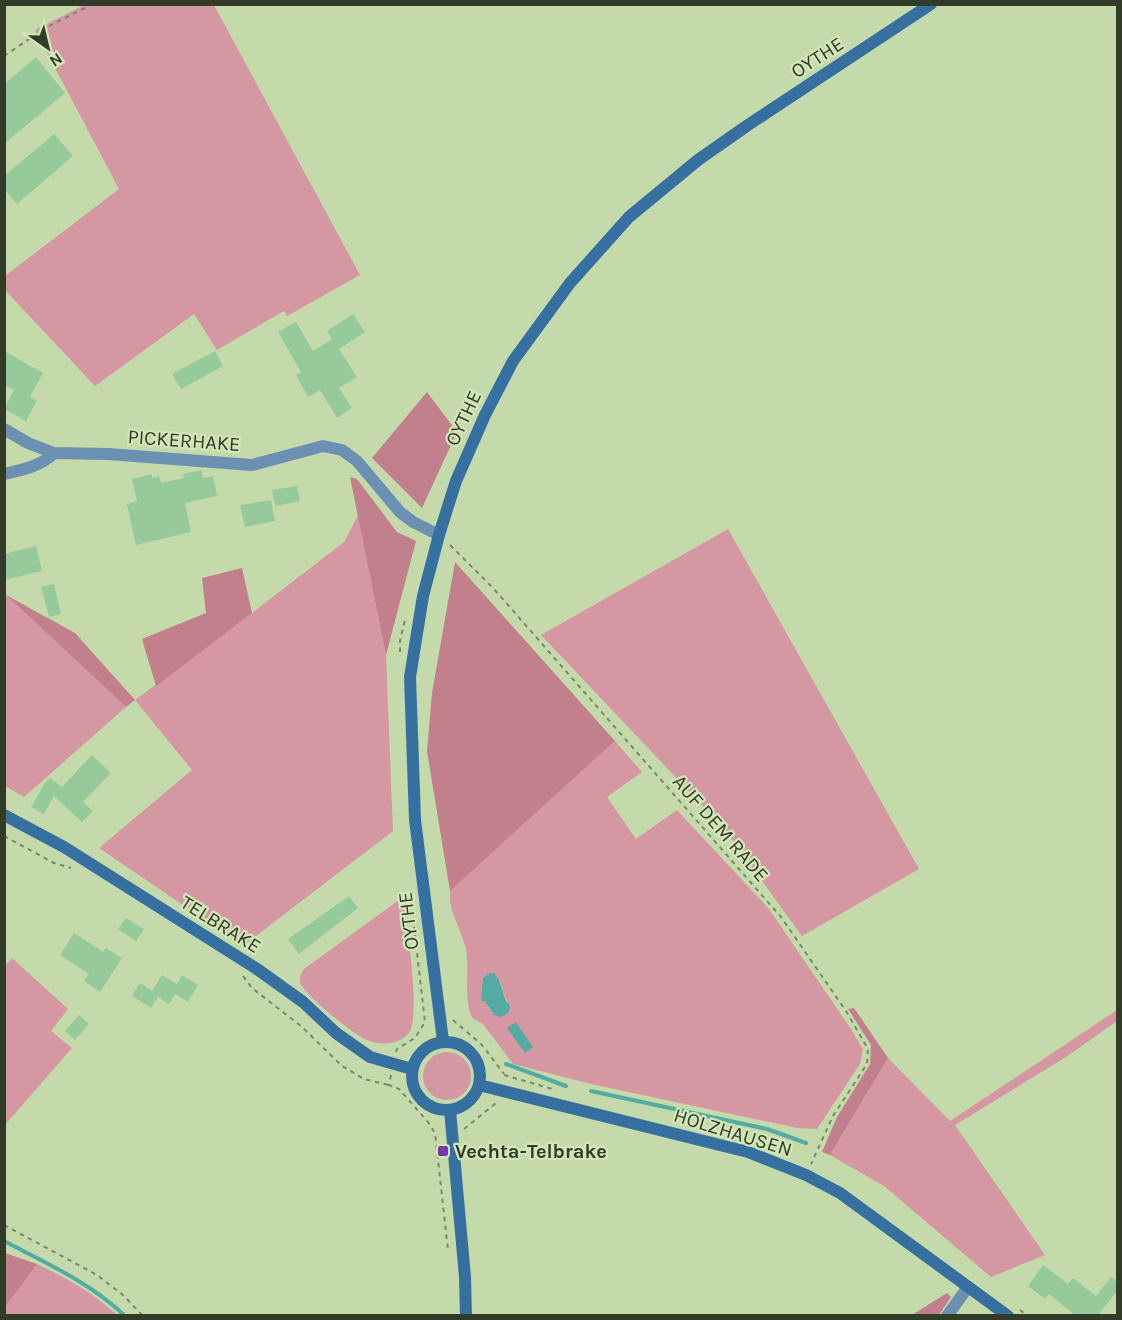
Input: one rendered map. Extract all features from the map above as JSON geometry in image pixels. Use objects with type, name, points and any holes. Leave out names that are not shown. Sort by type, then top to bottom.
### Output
[{"type":"main road","name":"OYTHE","points":[[443,1041],[415,820],[410,677],[423,596],[439,535],[456,481],[485,415],[513,361],[570,283],[629,217],[698,160],[931,4]]},
{"type":"main road","name":"TELBRAKE","points":[[4,815],[64,847],[257,969],[303,1002],[336,1033],[370,1057],[412,1069]]},
{"type":"main road","points":[[443,1041],[454,1042],[472,1054],[478,1063],[480,1074],[479,1085],[468,1102],[450,1110],[429,1106],[415,1090],[412,1080],[412,1069],[423,1050],[443,1041]]},
{"type":"main road","name":"HOLZHAUSEN","points":[[479,1085],[748,1152],[806,1175],[840,1193],[1008,1316]]},
{"type":"main road","points":[[450,1110],[465,1277],[466,1316]]},
{"type":"street","name":"PICKERHAKE","points":[[4,429],[28,443],[54,453],[108,454],[252,465],[323,447],[342,450],[357,461],[400,512],[439,535]]},
{"type":"street","points":[[4,474],[48,459],[54,453]]},
{"type":"street","points":[[947,1316],[968,1287]]},
{"type":"path","points":[[4,56],[47,27],[93,4]]},
{"type":"path","name":"AUF DEM RADE","points":[[439,535],[494,589],[781,917],[846,1011],[868,1049],[867,1064],[833,1116],[806,1175]]},
{"type":"path","points":[[400,652],[405,619]]},
{"type":"path","points":[[4,836],[54,863],[75,869]]},
{"type":"path","points":[[389,1085],[397,1049],[415,1038],[425,1022],[414,928]]},
{"type":"path","points":[[240,972],[252,988],[296,1022],[342,1066],[364,1080],[399,1089],[414,1109],[428,1122],[435,1133],[449,1258]]},
{"type":"path","points":[[4,1225],[97,1275],[123,1295],[143,1316]]},
{"type":"shaded area","points":[[84,5],[214,5],[360,275],[287,316],[284,311],[217,350],[194,314],[95,386],[4,289],[5,276],[119,189],[35,30]]},
{"type":"shaded area","points":[[427,392],[457,432],[422,508],[372,458]]},
{"type":"shaded area","points":[[350,477],[357,479],[397,532],[416,541],[386,655]]},
{"type":"shaded area","points":[[358,515],[386,655],[393,831],[243,946],[99,848],[192,770],[135,700],[344,542]]},
{"type":"shaded area","points":[[728,529],[919,869],[802,936],[722,826],[541,635]]},
{"type":"shaded area","points":[[455,562],[615,741],[450,891],[427,751],[432,693]]},
{"type":"shaded area","points":[[242,568],[252,613],[156,686],[142,639],[206,613],[202,578]]},
{"type":"shaded area","points":[[5,594],[126,707],[24,797],[5,786]]},
{"type":"shaded area","points":[[6,595],[75,633],[135,700],[126,707]]},
{"type":"shaded area","points":[[615,741],[642,772],[607,797],[636,839],[677,810],[769,909],[853,1032],[863,1050],[860,1064],[817,1129],[797,1128],[591,1084],[513,1064],[483,1024],[472,1018],[469,1010],[466,949],[453,913],[450,891]],"holes":[[[499,980],[508,1004],[490,1010],[488,1003],[481,1000],[483,989]]]},
{"type":"shaded area","points":[[403,897],[412,969],[414,1010],[412,1025],[404,1038],[394,1042],[376,1043],[359,1036],[329,1013],[309,995],[300,982],[300,978],[304,969]]},
{"type":"shaded area","points":[[12,958],[68,1009],[51,1031],[72,1048],[5,1125],[4,967]]},
{"type":"shaded area","points":[[854,1008],[888,1058],[830,1155],[822,1152],[837,1117],[870,1064],[871,1045],[848,1009]]},
{"type":"shaded area","points":[[1117,1010],[1117,1021],[1066,1057],[955,1125],[1045,1255],[991,1277],[884,1186],[830,1155],[888,1058],[950,1121]]},
{"type":"shaded area","points":[[447,1052],[464,1059],[471,1076],[464,1093],[447,1100],[430,1093],[423,1076],[430,1059]]},
{"type":"shaded area","points":[[4,1253],[37,1264],[5,1307]]},
{"type":"shaded area","points":[[37,1264],[79,1286],[117,1315],[5,1315],[4,1307]]},
{"type":"shaded area","points":[[947,1293],[951,1297],[939,1315],[912,1315]]},
{"type":"water","points":[[494,973],[499,980],[510,1006],[509,1012],[501,1017],[494,1015],[485,1001],[481,1000],[483,978]]},
{"type":"water","points":[[516,1022],[533,1047],[525,1053],[507,1028]]},
{"type":"building","points":[[36,57],[65,93],[4,144],[4,84]]},
{"type":"building","points":[[54,134],[73,156],[17,204],[4,189],[4,176]]},
{"type":"building","points":[[353,314],[365,332],[339,349],[357,377],[339,388],[352,408],[337,418],[320,390],[308,397],[296,375],[301,372],[278,332],[296,322],[313,351],[332,339],[327,331]]},
{"type":"building","points":[[4,351],[43,373],[30,397],[37,401],[26,421],[4,409],[14,390],[4,385]]},
{"type":"building","points":[[215,351],[223,366],[181,389],[172,374]]},
{"type":"building","points":[[201,470],[203,478],[213,476],[217,496],[185,503],[191,532],[136,545],[127,504],[137,501],[132,479],[152,474],[152,478],[159,476],[161,483],[184,478],[183,474]]},
{"type":"building","points":[[297,486],[300,501],[275,506],[272,490]]},
{"type":"building","points":[[271,500],[275,521],[245,527],[240,505]]},
{"type":"building","points":[[36,546],[42,571],[4,580],[4,554]]},
{"type":"building","points":[[54,584],[61,614],[49,617],[41,587]]},
{"type":"building","points":[[92,755],[111,773],[83,802],[93,811],[82,822],[54,796],[44,814],[31,807],[50,778],[62,787]]},
{"type":"building","points":[[349,896],[358,908],[299,954],[288,939]]},
{"type":"building","points":[[126,918],[144,929],[136,941],[118,929]]},
{"type":"building","points":[[74,933],[103,952],[106,948],[122,958],[100,992],[84,981],[89,974],[60,955]]},
{"type":"building","points":[[162,975],[177,984],[182,975],[198,985],[188,1002],[175,994],[169,1004],[158,997],[151,1008],[132,996],[140,983],[152,991]]},
{"type":"building","points":[[79,1015],[89,1024],[75,1040],[65,1031]]},
{"type":"building","points":[[1043,1265],[1068,1284],[1073,1278],[1096,1296],[1111,1277],[1118,1283],[1118,1290],[1097,1316],[1076,1316],[1049,1294],[1045,1299],[1028,1286]]},
{"type":"waterway","points":[[506,1064],[566,1086]]},
{"type":"waterway","points":[[591,1091],[767,1129],[806,1143]]},
{"type":"waterway","points":[[4,1241],[98,1293],[125,1316]]},
{"type":"place","name":"Vechta-Telbrake","points":[[443,1151]]}]
